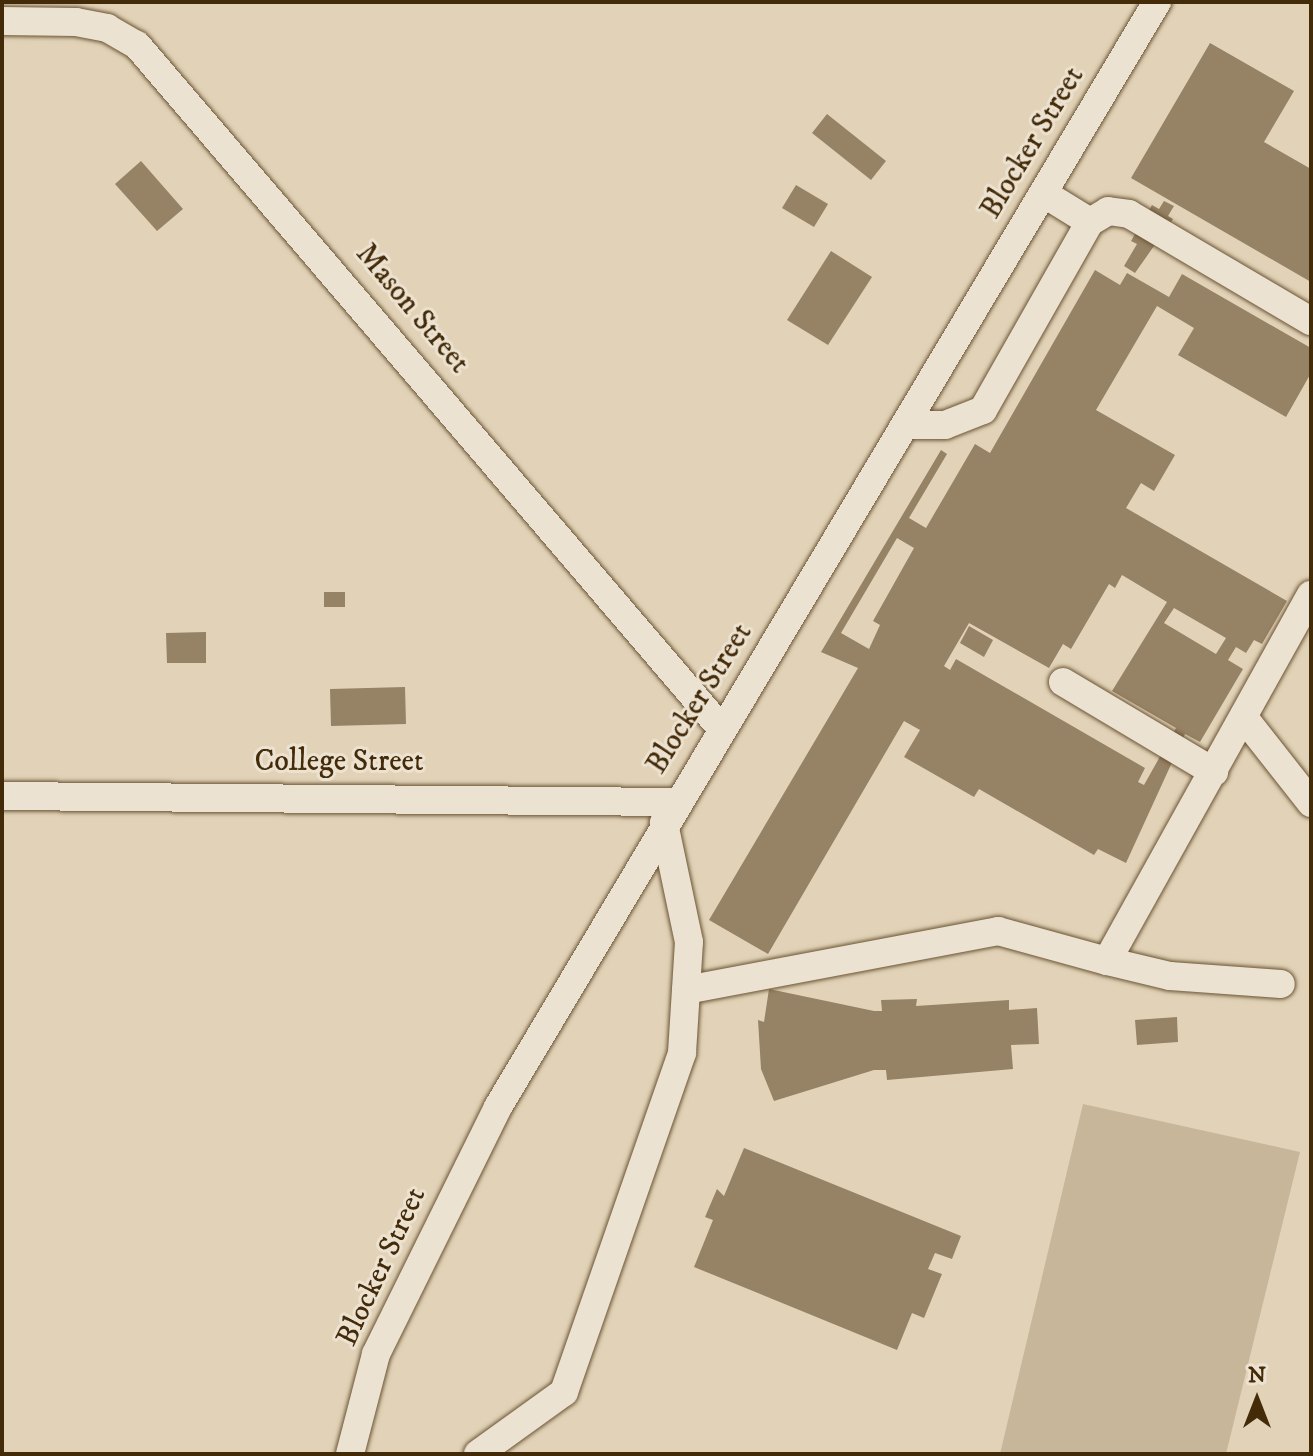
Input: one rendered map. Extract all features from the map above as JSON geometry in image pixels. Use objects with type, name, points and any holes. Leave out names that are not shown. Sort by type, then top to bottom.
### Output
[{"type":"street","name":"Blocker Street","points":[[350,1454],[366,1384],[402,1296],[498,1107],[670,812],[1157,2]]},
{"type":"street","name":"Mason Street","points":[[2,21],[76,22],[107,28],[137,45],[721,728]]},
{"type":"street","points":[[1043,193],[1090,222]]},
{"type":"street","points":[[905,425],[945,425],[983,410],[1090,222],[1108,211],[1129,214],[1311,321]]},
{"type":"street","points":[[1107,961],[1245,719],[1311,595]]},
{"type":"street","points":[[1063,682],[1214,772]]},
{"type":"street","points":[[1245,719],[1311,803]]},
{"type":"street","name":"College Street","points":[[2,796],[670,812]]},
{"type":"street","points":[[478,1454],[564,1392],[682,1053],[689,942],[670,812]]},
{"type":"street","points":[[686,990],[998,931],[1170,976],[1281,984]]},
{"type":"shaded area","points":[[1083,1104],[1300,1152],[1226,1454],[1000,1454]]},
{"type":"building","points":[[1210,43],[1294,91],[1264,142],[1311,169],[1311,282],[1131,178]]},
{"type":"building","points":[[827,114],[886,161],[871,180],[812,133]]},
{"type":"building","points":[[141,161],[183,209],[157,231],[115,184]]},
{"type":"building","points":[[796,185],[828,204],[814,227],[782,208]]},
{"type":"building","points":[[1164,201],[1174,206],[1168,216],[1173,219],[1135,273],[1124,266],[1137,244],[1131,241],[1152,205],[1159,209]]},
{"type":"building","points":[[831,251],[872,277],[828,345],[787,320]]},
{"type":"building","points":[[1095,270],[1120,285],[1127,273],[1169,297],[1182,274],[1311,348],[1311,373],[1286,417],[1178,355],[1194,328],[1157,306],[1096,410],[1175,455],[1154,491],[1141,483],[1126,508],[1287,601],[1262,644],[1254,640],[1246,653],[1236,647],[1228,660],[1243,669],[1200,742],[1185,734],[1126,863],[1098,849],[1094,855],[979,789],[974,797],[904,757],[920,730],[904,721],[768,954],[709,920],[858,668],[821,652],[941,450],[947,454],[909,518],[926,528],[975,444],[990,453]],"holes":[[[897,538],[914,548],[873,621],[880,625],[869,649],[841,633]],[[1122,575],[1167,602],[1112,691],[1176,728],[1144,785],[1138,782],[1145,768],[956,659],[950,670],[944,666],[969,623],[1049,668],[1063,644],[1071,649],[1109,584],[1115,588]],[[1174,608],[1226,638],[1216,654],[1164,623]]]},
{"type":"building","points":[[324,592],[345,592],[345,607],[324,607]]},
{"type":"building","points":[[969,626],[993,640],[984,657],[960,643]]},
{"type":"building","points":[[206,632],[206,663],[167,663],[166,633]]},
{"type":"building","points":[[405,687],[406,724],[331,726],[330,689]]},
{"type":"building","points":[[769,989],[874,1011],[882,1011],[881,1000],[917,999],[916,1006],[1009,1000],[1009,1010],[1037,1008],[1039,1044],[1011,1045],[1013,1069],[887,1080],[886,1070],[874,1070],[774,1101],[761,1069],[758,1020],[764,1022]]},
{"type":"building","points":[[1177,1017],[1178,1042],[1137,1045],[1135,1020]]},
{"type":"building","points":[[744,1148],[961,1236],[952,1259],[935,1253],[928,1269],[942,1274],[924,1318],[912,1313],[897,1350],[694,1267],[713,1220],[705,1217],[717,1189],[724,1196]]}]
